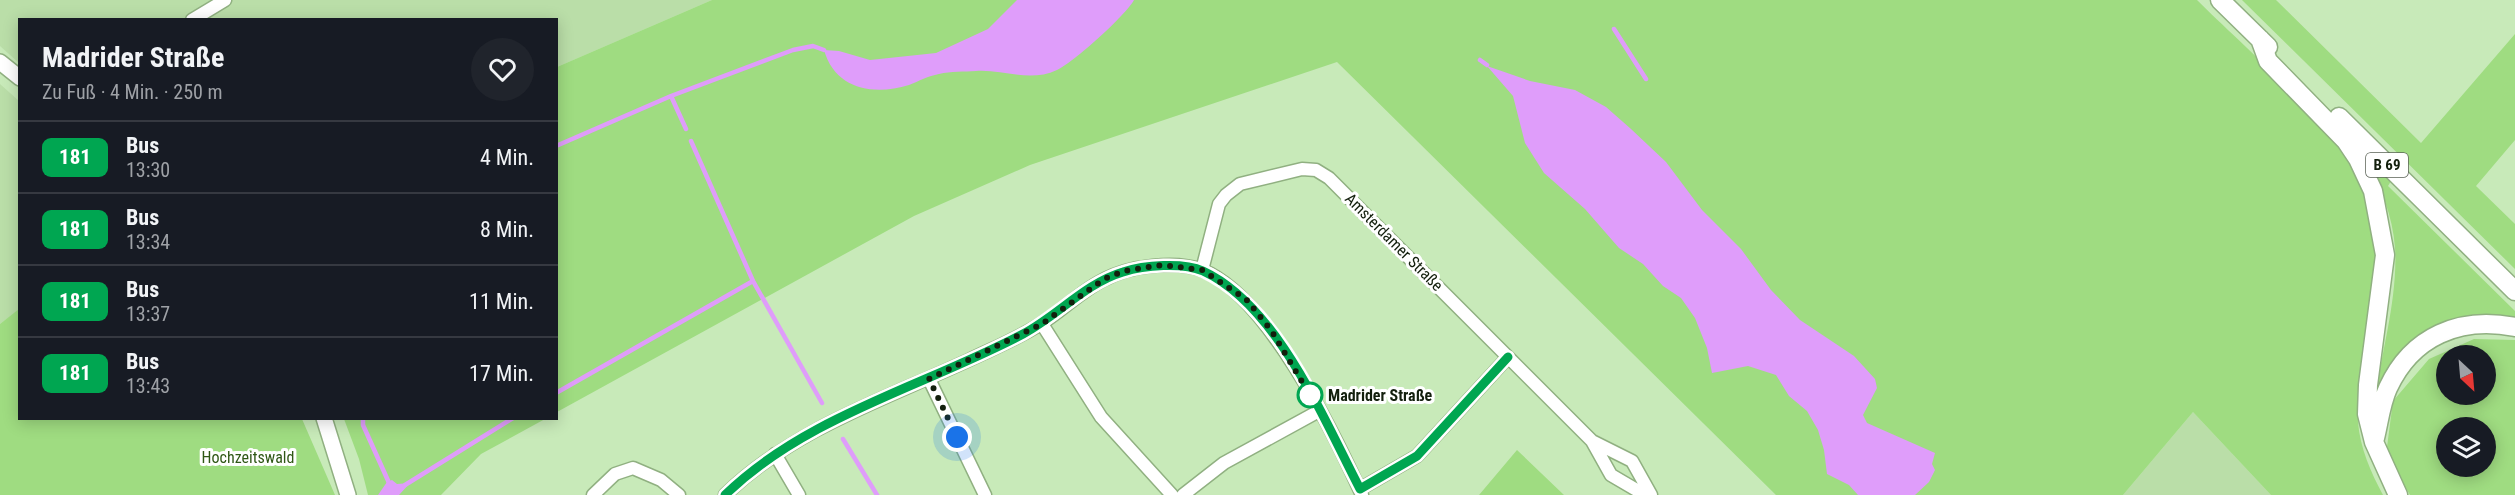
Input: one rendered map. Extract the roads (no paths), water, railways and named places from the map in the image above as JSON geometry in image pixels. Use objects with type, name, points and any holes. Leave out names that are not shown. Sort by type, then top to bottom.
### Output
[{"type":"main road","name":"B 69","points":[[2220,0],[2515,291]]},
{"type":"main road","points":[[2260,39],[2268,61],[2346,141],[2358,159],[2373,191],[2385,255],[2368,385],[2367,414],[2374,442],[2398,495]]},
{"type":"main road","points":[[2374,442],[2387,390],[2398,370],[2414,351],[2439,333],[2456,326],[2497,324],[2515,327]]},
{"type":"street","points":[[195,18],[225,0]]},
{"type":"street","points":[[0,62],[18,76]]},
{"type":"street","name":"Amsterdamer Straße","points":[[1202,270],[1219,204],[1226,195],[1240,184],[1302,169],[1316,170],[1329,178],[1592,441],[1611,475],[1645,495]]},
{"type":"street","points":[[725,495],[775,454],[842,417],[929,379],[1042,324],[1104,279],[1124,271],[1162,265],[1202,270],[1246,299],[1271,330],[1319,411],[1361,492],[1417,456],[1508,357]]},
{"type":"street","points":[[1042,324],[1101,417],[1172,495]]},
{"type":"street","points":[[929,379],[985,495]]},
{"type":"street","points":[[1183,495],[1224,463],[1319,411]]},
{"type":"street","points":[[325,420],[348,495]]},
{"type":"street","name":"Amsterdamer Straße","points":[[1592,441],[1632,461],[1651,495]]},
{"type":"street","points":[[775,454],[799,495]]},
{"type":"street","points":[[593,495],[615,474],[633,468],[661,480],[679,495]]},
{"type":"waterway","points":[[1614,29],[1646,79]]},
{"type":"waterway","points":[[558,145],[671,96],[793,50],[813,46],[824,50]]},
{"type":"waterway","points":[[1480,60],[1487,65]]},
{"type":"waterway","points":[[671,96],[686,129]]},
{"type":"waterway","points":[[691,141],[753,281],[822,403]]},
{"type":"waterway","points":[[558,392],[753,281]]},
{"type":"waterway","points":[[363,420],[363,425],[390,485]]},
{"type":"waterway","points":[[405,485],[510,420]]},
{"type":"waterway","points":[[843,439],[877,495]]},
{"type":"place","name":"Madrider Straße","points":[[1310,395]]},
{"type":"park label","name":"Hochzeitswald","points":[[248,457]]}]
